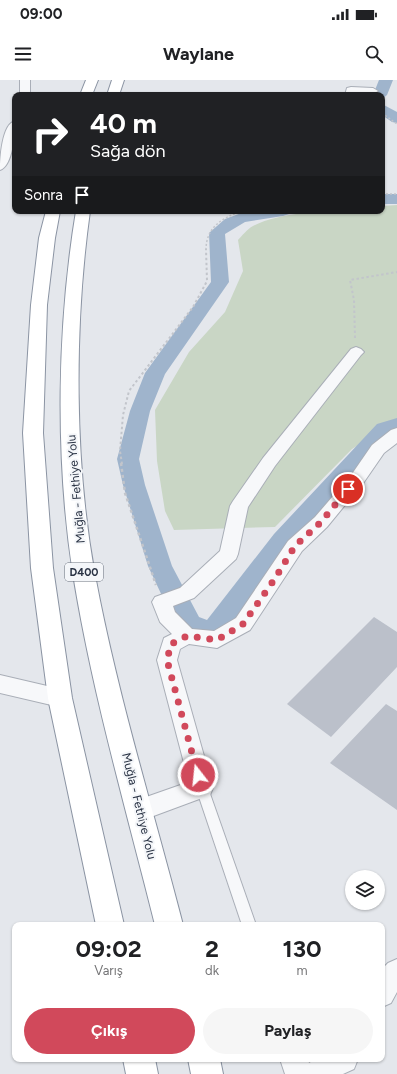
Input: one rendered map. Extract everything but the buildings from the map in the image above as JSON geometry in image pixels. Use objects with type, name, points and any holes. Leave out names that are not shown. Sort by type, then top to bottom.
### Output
[{"type":"highway","points":[[87,92],[92,80]]},
{"type":"highway","points":[[114,92],[118,80]]},
{"type":"highway","points":[[52,214],[47,238],[39,304],[33,433],[42,568],[60,698],[109,922]]},
{"type":"highway","name":"Muğla - Fethiye Yolu","points":[[82,214],[78,240],[72,303],[70,437],[84,574],[109,690],[168,922]]},
{"type":"highway","points":[[140,1062],[142,1074]]},
{"type":"highway","points":[[205,1062],[208,1074]]},
{"type":"street","points":[[24,92],[25,80]]},
{"type":"street","points":[[351,92],[351,90],[373,91]]},
{"type":"street","points":[[0,166],[12,132]]},
{"type":"street","points":[[187,636],[167,616],[162,602],[187,593],[229,554],[239,506],[269,462],[356,352]]},
{"type":"street","points":[[140,810],[202,788],[167,660],[171,644],[187,636],[217,640],[243,624],[274,580],[295,546],[321,522],[358,478],[378,449],[397,434]]},
{"type":"street","points":[[0,684],[60,698]]},
{"type":"street","points":[[385,989],[392,976],[397,972]]},
{"type":"street","points":[[295,1062],[299,1074]]},
{"type":"street","points":[[315,1074],[338,1062]]},
{"type":"lane","points":[[202,788],[249,922]]},
{"type":"path","points":[[385,115],[397,124]]},
{"type":"path","points":[[385,194],[397,194]]},
{"type":"path","points":[[162,602],[145,557],[125,493],[120,451],[123,415],[129,391],[193,307],[207,281],[206,241],[212,226],[225,217],[234,214]]},
{"type":"path","points":[[356,352],[354,300],[350,280],[397,272]]},
{"type":"green space","points":[[397,205],[397,420],[352,449],[275,527],[174,530],[165,511],[157,461],[155,410],[189,352],[225,312],[243,271],[238,240],[253,226],[266,220],[282,216],[298,214],[385,214],[385,206]]},
{"type":"waterway","points":[[381,92],[386,80]]},
{"type":"waterway","points":[[385,110],[397,119]]},
{"type":"waterway","points":[[385,199],[397,199]]},
{"type":"waterway","points":[[263,214],[247,216],[231,222],[217,233],[220,282],[155,373],[140,411],[128,459],[134,485],[160,566],[180,608],[190,624],[208,631],[215,629],[282,540],[384,429],[397,425]]},
{"type":"route","points":[[198,775],[167,660],[171,644],[187,636],[217,640],[243,624],[274,580],[295,546],[321,522],[348,489]]}]
